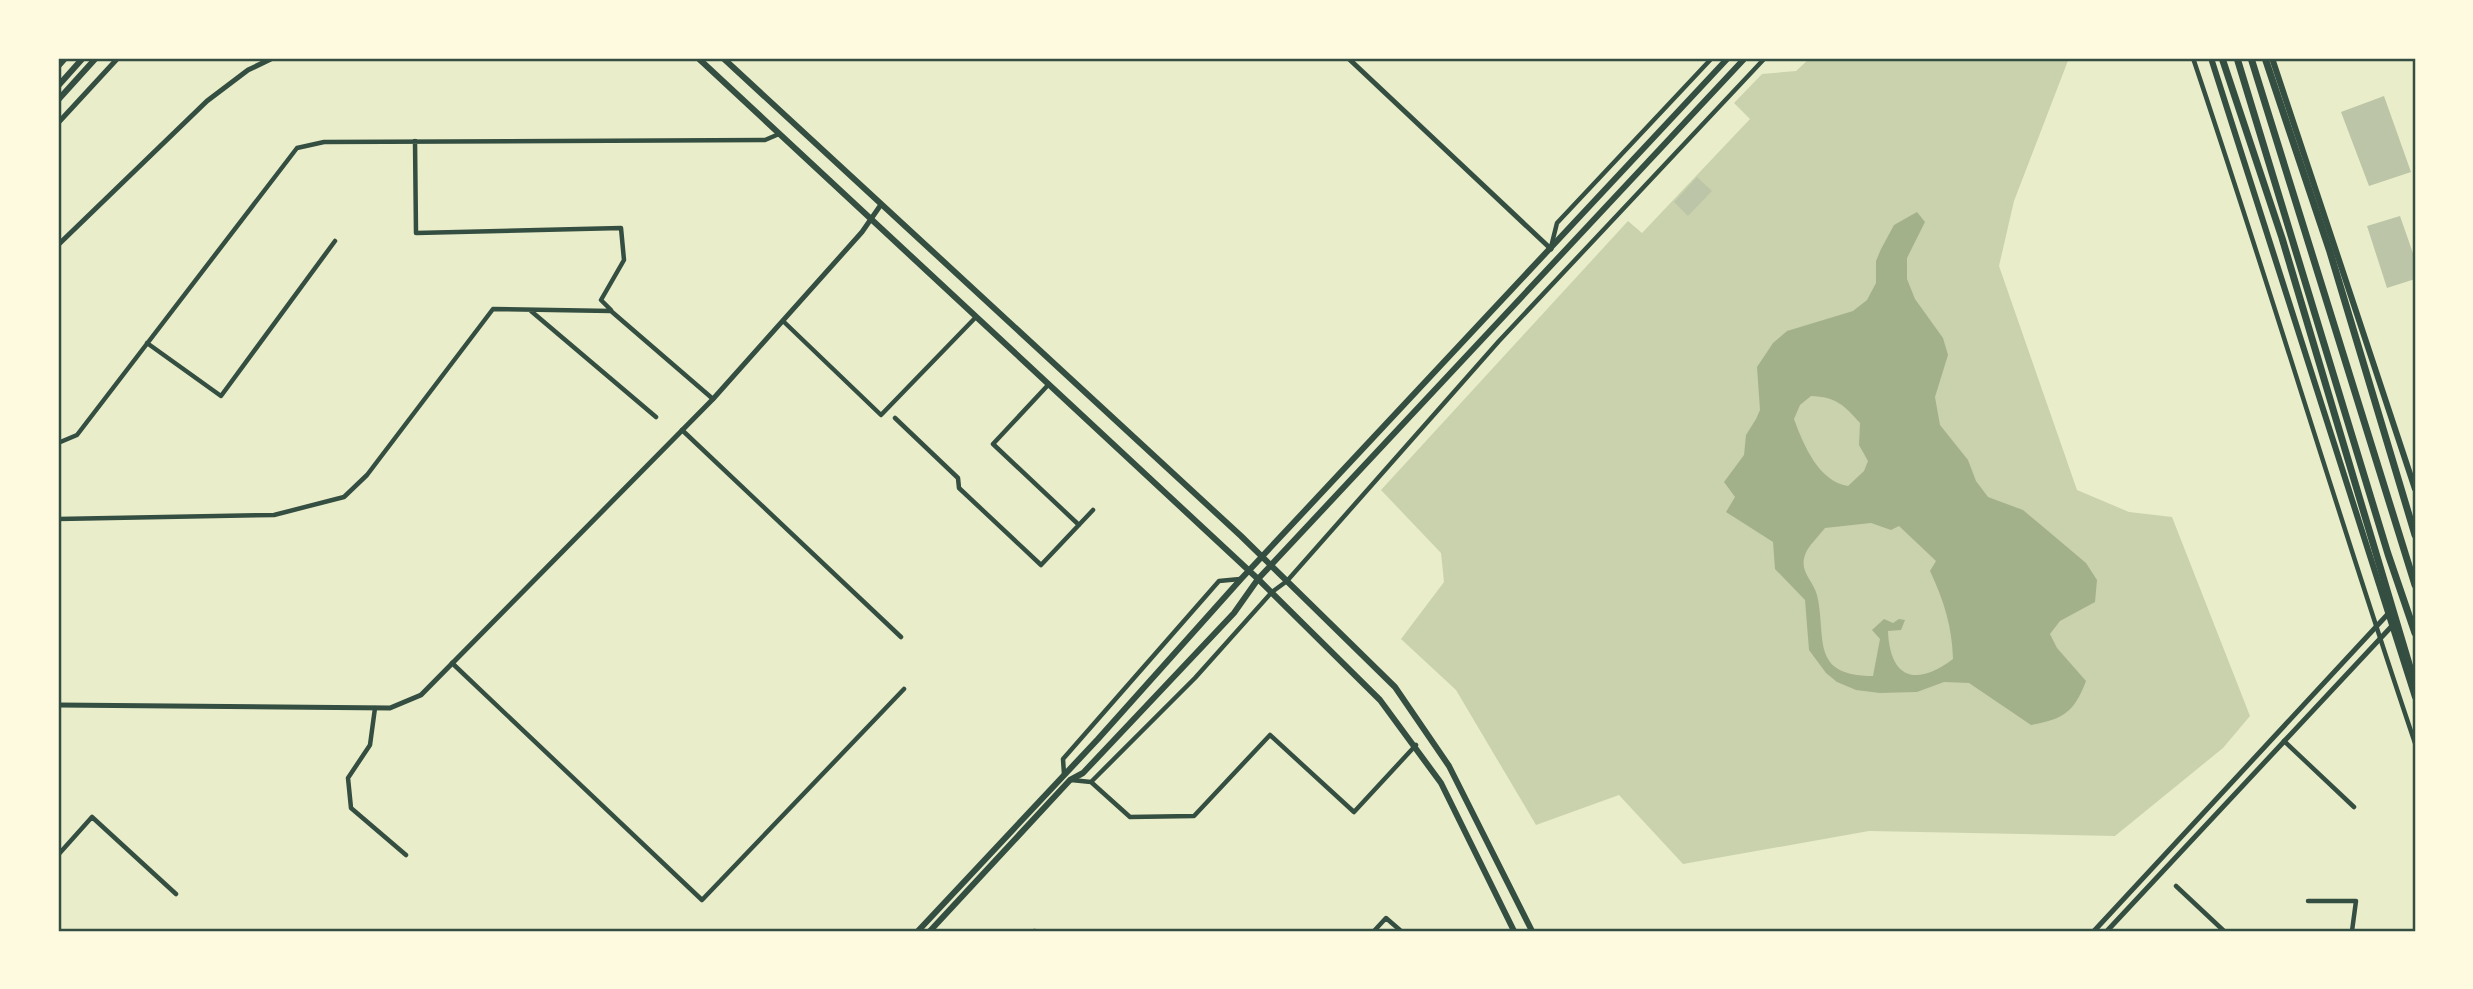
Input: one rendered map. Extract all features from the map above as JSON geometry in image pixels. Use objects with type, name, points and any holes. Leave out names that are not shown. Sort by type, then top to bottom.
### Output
[{"type":"highway","points":[[2222,58],[2282,238],[2415,684]]},
{"type":"highway","points":[[2237,58],[2388,554],[2415,632]]},
{"type":"highway","points":[[2252,58],[2415,585]]},
{"type":"highway","points":[[2264,58],[2330,252],[2415,535]]},
{"type":"main road","points":[[58,86],[83,58]]},
{"type":"main road","points":[[58,100],[96,58]]},
{"type":"main road","points":[[698,58],[1272,592],[1381,700],[1441,783],[1514,931]]},
{"type":"main road","points":[[723,58],[1287,581],[1395,687],[1429,733],[1532,931]]},
{"type":"main road","points":[[918,931],[1248,570],[1728,58]]},
{"type":"main road","points":[[930,931],[1070,780],[1083,773],[1234,613],[1258,579],[1745,58]]},
{"type":"main road","points":[[2211,58],[2415,696]]},
{"type":"main road","points":[[2272,58],[2415,489]]},
{"type":"street","points":[[58,67],[66,58]]},
{"type":"street","points":[[58,123],[118,58]]},
{"type":"street","points":[[58,246],[207,102],[248,70],[272,58]]},
{"type":"street","points":[[1348,58],[1550,249],[1558,223],[1712,58]]},
{"type":"street","points":[[1091,782],[1195,678],[1272,592],[1287,581],[1499,341],[1765,58]]},
{"type":"street","points":[[2193,58],[2275,301],[2332,494],[2415,743]]},
{"type":"street","points":[[58,443],[77,436],[297,148],[324,142],[765,140],[779,134]]},
{"type":"street","points":[[415,141],[416,233],[621,228],[624,260],[601,300],[713,399]]},
{"type":"street","points":[[58,705],[390,708],[421,695],[713,399],[873,219],[880,206]]},
{"type":"street","points":[[147,343],[221,396],[335,241]]},
{"type":"street","points":[[58,519],[274,515],[344,497],[367,475],[493,309],[611,311]]},
{"type":"street","points":[[530,310],[656,417]]},
{"type":"street","points":[[783,321],[881,415],[977,316]]},
{"type":"street","points":[[1049,384],[993,444],[1079,524]]},
{"type":"street","points":[[895,418],[958,478],[960,488],[1041,565],[1093,510]]},
{"type":"street","points":[[682,430],[901,637]]},
{"type":"street","points":[[1064,774],[1063,759],[1219,581],[1241,579]]},
{"type":"street","points":[[2094,931],[2387,615]]},
{"type":"street","points":[[2107,931],[2391,627]]},
{"type":"street","points":[[452,663],[702,900],[904,689]]},
{"type":"street","points":[[375,708],[370,745],[348,778],[351,808],[406,855]]},
{"type":"street","points":[[1070,780],[1091,782],[1130,817],[1194,816],[1270,735],[1354,812],[1416,745]]},
{"type":"street","points":[[2284,741],[2354,807]]},
{"type":"street","points":[[58,855],[92,817],[176,894]]},
{"type":"street","points":[[2176,886],[2224,931]]},
{"type":"street","points":[[2308,901],[2356,901],[2352,931]]},
{"type":"street","points":[[1374,931],[1386,918],[1401,931]]},
{"type":"shaded area","points":[[1810,58],[2069,58],[2014,201],[1999,266],[2077,490],[2129,512],[2172,517],[2250,716],[2223,748],[2115,836],[1869,831],[1683,864],[1619,795],[1536,825],[1456,690],[1401,639],[1444,582],[1441,553],[1381,490],[1628,221],[1642,233],[1750,119],[1734,103],[1762,74],[1796,71]]},
{"type":"shaded area","points":[[1917,212],[1925,222],[1907,258],[1907,279],[1915,299],[1943,338],[1948,355],[1935,397],[1940,425],[1968,460],[1976,481],[1988,497],[2023,510],[2086,563],[2097,580],[2095,602],[2060,621],[2050,634],[2057,648],[2086,681],[2072,707],[2051,720],[2031,725],[1969,683],[1944,682],[1917,692],[1880,693],[1856,690],[1837,682],[1826,673],[1809,650],[1805,600],[1775,569],[1773,542],[1726,512],[1735,497],[1724,482],[1744,455],[1746,435],[1760,410],[1757,367],[1773,343],[1787,331],[1853,311],[1867,300],[1876,283],[1876,261],[1894,225]],"holes":[[[1811,396],[1839,403],[1860,423],[1859,445],[1868,461],[1864,471],[1848,486],[1838,483],[1821,470],[1807,450],[1798,429],[1794,419],[1800,405]],[[1871,523],[1891,530],[1899,526],[1936,561],[1930,571],[1946,614],[1953,659],[1940,668],[1917,675],[1907,674],[1900,668],[1894,660],[1888,631],[1901,630],[1905,620],[1899,619],[1893,623],[1884,619],[1872,630],[1880,639],[1873,676],[1839,669],[1830,661],[1825,651],[1817,595],[1805,571],[1805,555],[1825,528]]]},
{"type":"building","points":[[2384,96],[2411,172],[2369,186],[2341,112]]},
{"type":"building","points":[[1697,177],[1712,191],[1688,216],[1674,202]]},
{"type":"building","points":[[2400,216],[2415,259],[2415,279],[2387,288],[2367,226]]}]
